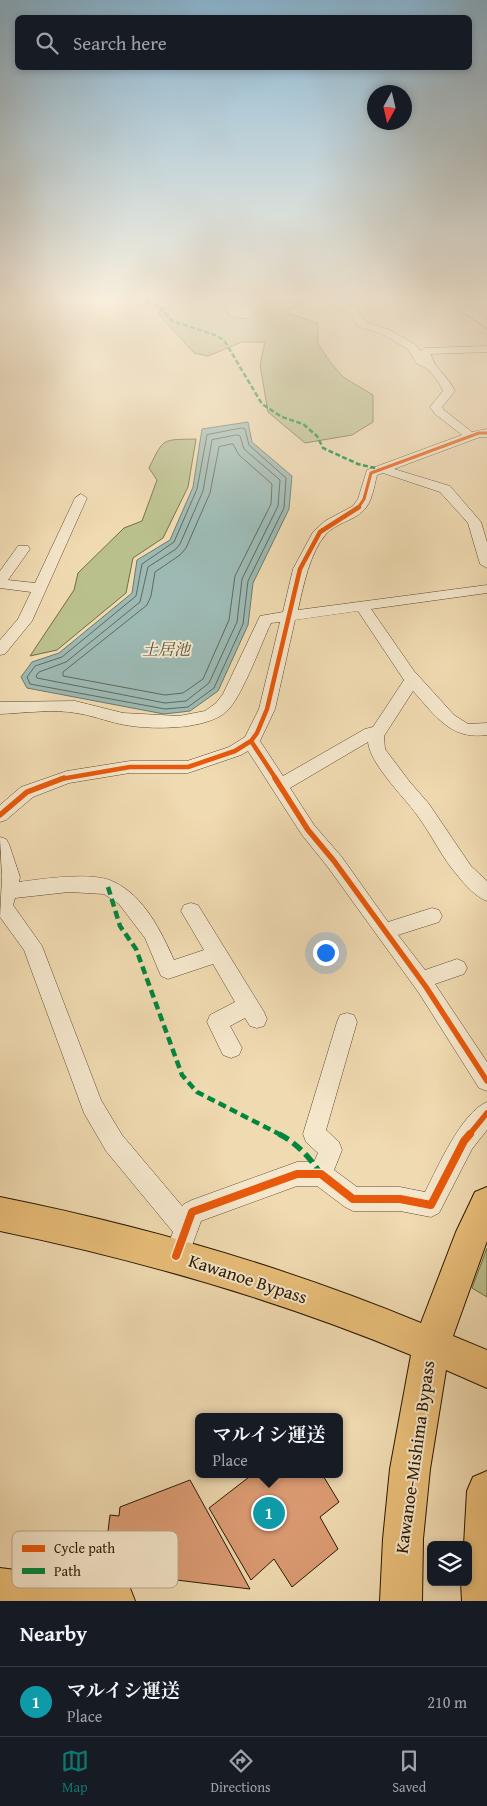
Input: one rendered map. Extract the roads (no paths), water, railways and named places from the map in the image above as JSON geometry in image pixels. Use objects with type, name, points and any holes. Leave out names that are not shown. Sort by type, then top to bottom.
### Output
[{"type":"highway","name":"Kawanoe-Mishima Bypass","points":[[401,1601],[403,1539],[410,1469],[431,1346],[473,1232],[487,1204]]},
{"type":"highway","name":"Kawanoe Bypass","points":[[0,1214],[181,1242],[287,1291],[373,1322],[487,1369]]},
{"type":"highway","points":[[483,1601],[482,1576],[487,1491]]},
{"type":"main road","points":[[16,1588],[117,1601]]},
{"type":"street","points":[[440,376],[449,391],[436,406],[439,412],[470,436]]},
{"type":"street","points":[[0,816],[27,792],[67,777],[130,767],[188,767],[235,751],[251,741],[257,733],[267,709],[300,569],[320,532],[330,524],[358,509],[364,499],[370,472],[470,436],[487,433]]},
{"type":"street","points":[[384,468],[445,489],[474,522],[481,527],[487,563]]},
{"type":"street","points":[[0,650],[24,621],[81,498]]},
{"type":"street","points":[[23,550],[0,583],[40,588]]},
{"type":"street","points":[[0,708],[75,707],[123,719],[179,722],[197,720],[211,715],[222,707],[230,696],[265,619],[487,589]]},
{"type":"street","points":[[362,606],[412,679],[454,725],[473,731],[487,728]]},
{"type":"street","points":[[412,679],[376,736],[378,750],[389,768],[423,808],[464,871],[487,893]]},
{"type":"street","points":[[280,786],[371,733],[378,733]]},
{"type":"street","points":[[251,741],[308,830],[334,861],[422,980],[487,1081]]},
{"type":"street","points":[[0,844],[11,877],[4,902],[32,946],[92,1106],[114,1143],[181,1242]]},
{"type":"street","points":[[4,902],[69,884],[108,887],[126,899],[153,934],[168,970],[218,954]]},
{"type":"street","points":[[191,911],[253,1012],[217,1022],[232,1048]]},
{"type":"street","points":[[385,931],[432,916]]},
{"type":"street","points":[[422,980],[457,968]]},
{"type":"street","points":[[321,1174],[331,1150],[314,1134],[347,1022]]},
{"type":"street","points":[[181,1242],[192,1212],[298,1174],[321,1174],[353,1199],[400,1199],[431,1205],[464,1141],[487,1113]]},
{"type":"water","name":"土居池","points":[[248,422],[252,442],[292,476],[289,509],[253,583],[248,625],[218,691],[190,711],[164,714],[27,688],[21,677],[32,662],[59,653],[132,593],[137,560],[170,540],[193,487],[202,429]]},
{"type":"place","name":"マルイシ運送","points":[[269,1513]]}]
